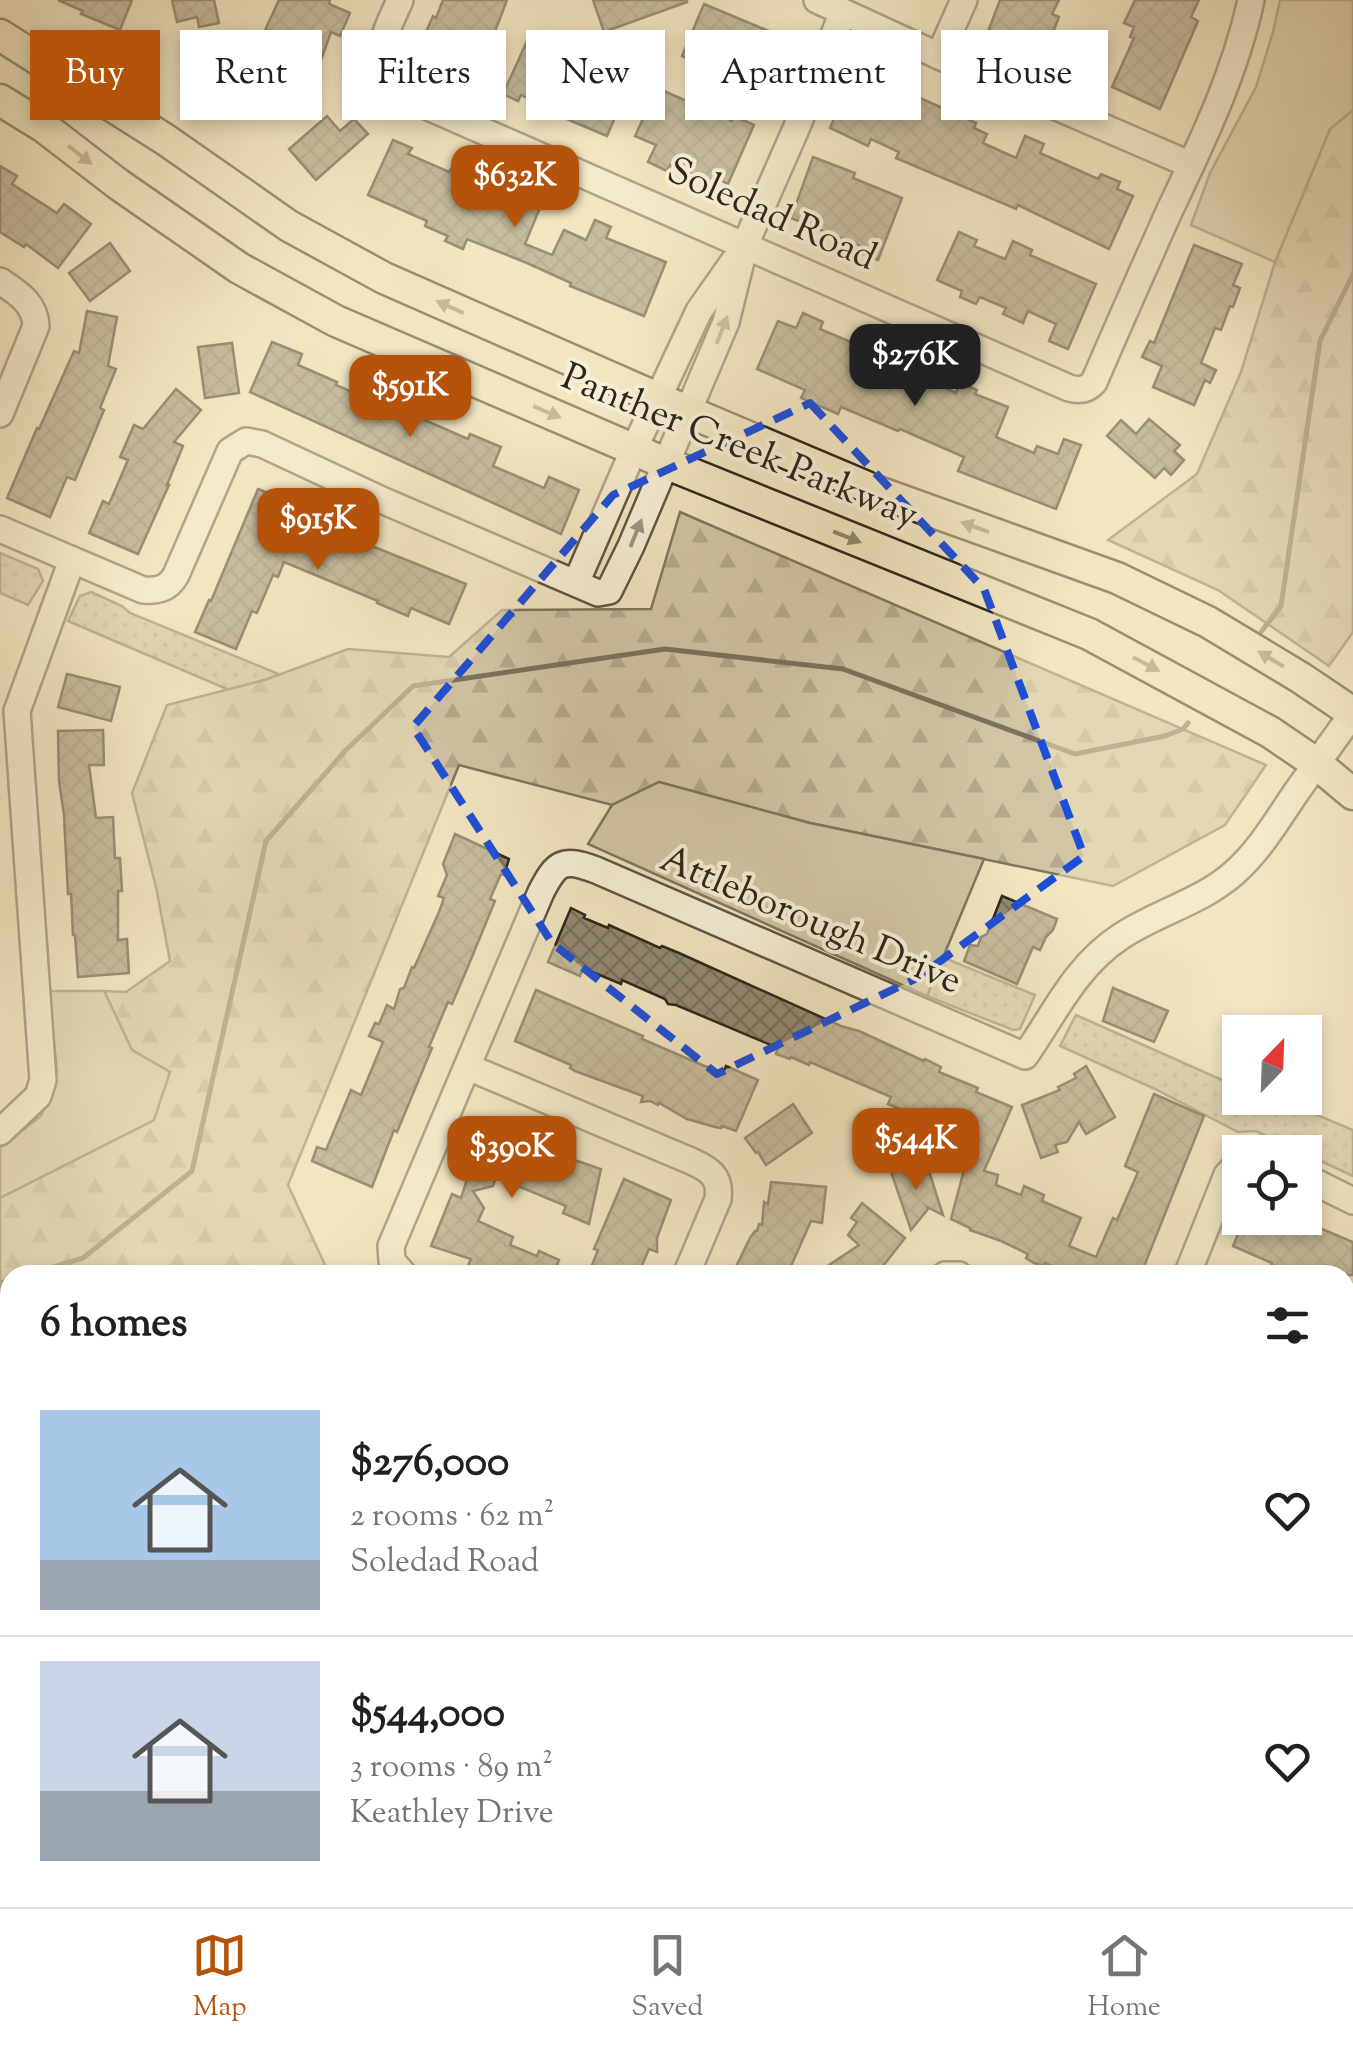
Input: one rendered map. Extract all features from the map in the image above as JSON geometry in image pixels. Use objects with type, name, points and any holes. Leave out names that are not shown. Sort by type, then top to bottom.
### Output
[{"type":"main road","name":"Panther Creek Parkway","points":[[0,35],[166,140],[289,226],[384,278],[881,493],[1117,578],[1223,631],[1353,712]]},
{"type":"main road","name":"Panther Creek Parkway","points":[[0,100],[44,127],[239,268],[336,321],[665,463],[1089,634],[1270,732],[1353,794]]},
{"type":"street","name":"Soledad Road","points":[[400,0],[382,44],[382,72],[393,87],[417,102],[1068,388],[1085,389],[1094,382],[1191,166]]},
{"type":"street","points":[[817,0],[1191,166],[1229,78],[1251,0]]},
{"type":"street","points":[[939,56],[964,0]]},
{"type":"street","points":[[587,588],[634,449],[699,311],[744,245],[844,12]]},
{"type":"street","points":[[0,529],[142,590],[159,590],[176,575],[230,451],[242,442],[255,442],[384,501],[605,593],[612,586],[726,322],[744,245]]},
{"type":"street","points":[[0,280],[25,298],[36,314],[33,336],[0,414]]},
{"type":"street","points":[[0,1132],[36,1098],[43,1080],[17,711],[72,560]]},
{"type":"street","points":[[1316,764],[1353,712]]},
{"type":"street","name":"Attleborough Drive","points":[[468,1068],[548,877],[563,865],[596,870],[1025,1056],[1064,993],[1088,964],[1132,929],[1200,898],[1230,877],[1256,851],[1316,764]]},
{"type":"street","points":[[397,1265],[390,1246],[468,1068],[712,1172],[719,1187],[718,1199],[690,1265]]},
{"type":"street","points":[[1322,1185],[1353,1201]]},
{"type":"street","points":[[1191,1265],[1222,1188]]},
{"type":"highlighted area","points":[[810,403],[984,589],[1084,856],[917,978],[717,1074],[552,943],[413,727],[613,495]]},
{"type":"green space","points":[[1280,0],[1353,0],[1353,110],[1330,129],[1275,262],[1191,225],[1210,173],[1256,87]]},
{"type":"green space","points":[[1353,110],[1353,632],[1329,666],[1218,590],[1108,540],[1197,474],[1241,372],[1275,262],[1330,129]]},
{"type":"green space","points":[[680,512],[1266,765],[1225,825],[1113,886],[810,823],[659,782],[612,805],[459,765],[288,1185],[325,1265],[0,1265],[0,1198],[153,1120],[170,1072],[132,1050],[104,991],[126,992],[170,961],[132,793],[167,705],[265,680],[348,649],[449,657],[502,610],[651,609]]},
{"type":"green space","points":[[0,553],[38,569],[43,581],[28,605],[0,593]]},
{"type":"green space","points":[[91,592],[130,613],[281,675],[229,690],[68,621],[80,596]]},
{"type":"green space","points":[[659,782],[810,823],[984,859],[927,996],[588,844],[612,805]]},
{"type":"green space","points":[[942,957],[1035,995],[1020,1029],[1013,1030],[927,996]]},
{"type":"green space","points":[[48,991],[104,991],[132,1050],[170,1072],[154,1120],[0,1198],[0,1148],[41,1116],[57,1071]]},
{"type":"green space","points":[[1076,1015],[1222,1080],[1222,1115],[1317,1115],[1353,1130],[1353,1176],[1322,1162],[1322,1135],[1238,1132],[1060,1046]]},
{"type":"building","points":[[58,0],[132,0],[120,30],[81,14],[83,11]]},
{"type":"building","points":[[172,0],[214,0],[219,23],[199,27],[197,17],[177,22]]},
{"type":"building","points":[[279,0],[330,0],[329,4],[350,13],[340,36],[331,32],[322,57],[322,30],[266,28]]},
{"type":"building","points":[[443,0],[507,0],[496,30],[427,30],[433,16],[436,18]]},
{"type":"building","points":[[593,0],[687,0],[610,30],[603,30]]},
{"type":"building","points":[[1000,0],[1059,0],[1052,14],[1059,17],[1054,30],[989,30]]},
{"type":"building","points":[[1135,0],[1199,0],[1191,17],[1198,21],[1160,109],[1112,87],[1134,38],[1130,37],[1134,27],[1124,23]]},
{"type":"building","points":[[704,4],[766,30],[693,30]]},
{"type":"building","points":[[526,43],[526,97],[521,95],[518,101],[506,95]]},
{"type":"building","points":[[665,92],[685,100],[685,120],[743,120],[754,125],[728,184],[716,178],[713,184],[670,165],[667,171],[648,162],[656,145],[635,136],[642,120],[665,120]]},
{"type":"building","points":[[921,98],[941,107],[941,120],[976,123],[974,128],[987,134],[983,143],[1016,158],[1025,136],[1044,144],[1040,153],[1098,179],[1101,174],[1120,182],[1117,189],[1133,196],[1109,249],[1018,205],[1016,209],[896,158],[899,152],[871,139],[868,146],[830,128],[833,120],[921,120]]},
{"type":"building","points":[[327,116],[340,131],[355,120],[368,134],[316,180],[289,149]]},
{"type":"building","points":[[569,120],[614,120],[607,136]]},
{"type":"building","points":[[393,140],[412,148],[408,154],[491,187],[487,194],[521,208],[529,192],[544,198],[525,244],[552,255],[564,230],[586,240],[595,220],[611,227],[606,238],[666,262],[644,316],[467,239],[463,249],[445,241],[448,236],[425,226],[427,221],[368,195]]},
{"type":"building","points":[[813,157],[855,173],[853,178],[902,198],[878,260],[861,253],[863,247],[791,218]]},
{"type":"building","points":[[0,166],[17,176],[12,184],[57,213],[64,204],[91,224],[58,268],[26,244],[24,247],[0,232]]},
{"type":"building","points":[[959,232],[977,240],[974,246],[1005,259],[1013,241],[1032,250],[1030,255],[1096,284],[1068,349],[1049,341],[1056,324],[1028,311],[1023,323],[1003,314],[1006,308],[980,297],[976,304],[960,297],[962,291],[937,280]]},
{"type":"building","points":[[110,243],[130,271],[90,301],[69,273]]},
{"type":"building","points":[[1194,245],[1242,264],[1233,285],[1240,288],[1233,307],[1230,306],[1221,330],[1215,328],[1201,363],[1216,370],[1210,383],[1205,380],[1194,405],[1153,387],[1162,366],[1142,357],[1150,341],[1154,343]]},
{"type":"building","points":[[87,311],[117,317],[108,366],[116,369],[75,480],[67,477],[50,517],[7,498],[74,351],[79,353]]},
{"type":"building","points":[[803,313],[823,322],[820,329],[853,343],[850,349],[882,363],[884,357],[923,373],[921,377],[956,393],[960,382],[977,390],[975,394],[1008,407],[996,437],[1034,453],[1037,446],[1058,454],[1064,439],[1081,445],[1056,509],[958,471],[964,457],[841,407],[838,414],[801,398],[805,390],[757,369],[778,321],[796,328]]},
{"type":"building","points":[[272,342],[302,354],[298,365],[337,382],[336,385],[468,439],[470,434],[501,447],[493,466],[544,488],[549,477],[579,490],[561,534],[250,392]]},
{"type":"building","points":[[232,343],[239,393],[205,398],[198,347]]},
{"type":"building","points":[[176,389],[201,410],[174,442],[183,446],[138,554],[89,533],[103,501],[109,504],[128,460],[120,457],[134,425],[143,429]]},
{"type":"building","points":[[1149,419],[1180,445],[1174,451],[1184,460],[1171,475],[1164,468],[1155,478],[1107,436],[1121,420],[1136,434]]},
{"type":"building","points":[[258,489],[288,501],[273,538],[309,553],[323,519],[354,532],[352,538],[466,584],[449,624],[411,608],[408,616],[284,562],[278,577],[273,575],[257,613],[252,611],[236,649],[195,632]]},
{"type":"building","points":[[67,674],[120,687],[111,721],[58,707]]},
{"type":"building","points":[[103,730],[104,765],[89,765],[96,818],[113,817],[122,891],[118,891],[118,940],[127,939],[129,973],[78,977],[68,894],[58,731]]},
{"type":"building","points":[[455,834],[509,859],[490,899],[495,901],[467,969],[452,1004],[448,1002],[372,1187],[312,1161],[317,1147],[326,1150],[351,1090],[361,1095],[383,1042],[369,1036],[387,1005],[394,1009],[439,912],[444,898],[438,896],[447,875],[443,864]]},
{"type":"building","points":[[1002,896],[1057,919],[1040,950],[1033,947],[1017,984],[964,961],[970,945],[978,946],[987,934]]},
{"type":"building","points":[[571,908],[584,918],[679,953],[941,1067],[939,1072],[1012,1107],[984,1171],[998,1175],[996,1185],[1021,1195],[1024,1186],[1044,1195],[1042,1201],[1081,1218],[1069,1246],[1096,1257],[1138,1172],[1125,1166],[1154,1094],[1204,1116],[1145,1265],[1041,1265],[1026,1258],[1028,1254],[951,1219],[971,1143],[939,1130],[941,1123],[888,1104],[891,1097],[810,1062],[809,1065],[776,1054],[778,1048],[668,1004],[665,999],[622,980],[621,984],[583,968],[580,976],[548,962]]},
{"type":"building","points":[[1113,988],[1168,1011],[1154,1042],[1103,1021]]},
{"type":"building","points":[[536,990],[723,1074],[726,1066],[758,1080],[736,1131],[687,1119],[659,1103],[641,1102],[643,1096],[575,1071],[571,1065],[515,1041]]},
{"type":"building","points":[[1086,1066],[1115,1117],[1086,1134],[1079,1122],[1067,1142],[1055,1145],[1058,1152],[1041,1158],[1022,1105],[1060,1090],[1058,1087],[1076,1078],[1074,1074]]},
{"type":"building","points":[[793,1104],[812,1133],[766,1165],[745,1138]]},
{"type":"building","points":[[483,1121],[601,1169],[589,1224],[563,1213],[566,1206],[496,1177],[493,1186],[473,1191],[484,1208],[478,1221],[513,1237],[510,1245],[559,1260],[557,1265],[468,1265],[471,1259],[431,1246],[452,1194],[461,1198],[469,1173],[462,1169]]},
{"type":"building","points":[[927,1165],[943,1215],[927,1207],[911,1230],[891,1172]]},
{"type":"building","points":[[624,1179],[671,1200],[657,1238],[657,1252],[649,1249],[642,1265],[592,1265],[598,1250],[594,1249]]},
{"type":"building","points":[[771,1182],[826,1187],[822,1223],[811,1221],[791,1265],[737,1265],[750,1238],[762,1225],[764,1202],[768,1204]]},
{"type":"building","points":[[862,1203],[905,1238],[884,1265],[829,1265],[859,1245],[848,1235],[857,1222],[851,1218]]},
{"type":"building","points":[[1322,1229],[1353,1242],[1353,1265],[1272,1263],[1233,1246],[1238,1235],[1322,1235]]},
{"type":"waterway","points":[[1261,632],[1281,606],[1320,341],[1353,274]]},
{"type":"waterway","points":[[60,1265],[83,1258],[192,1171],[266,841],[345,751],[413,686],[665,649],[843,669],[1075,754],[1165,736],[1188,723]]}]
